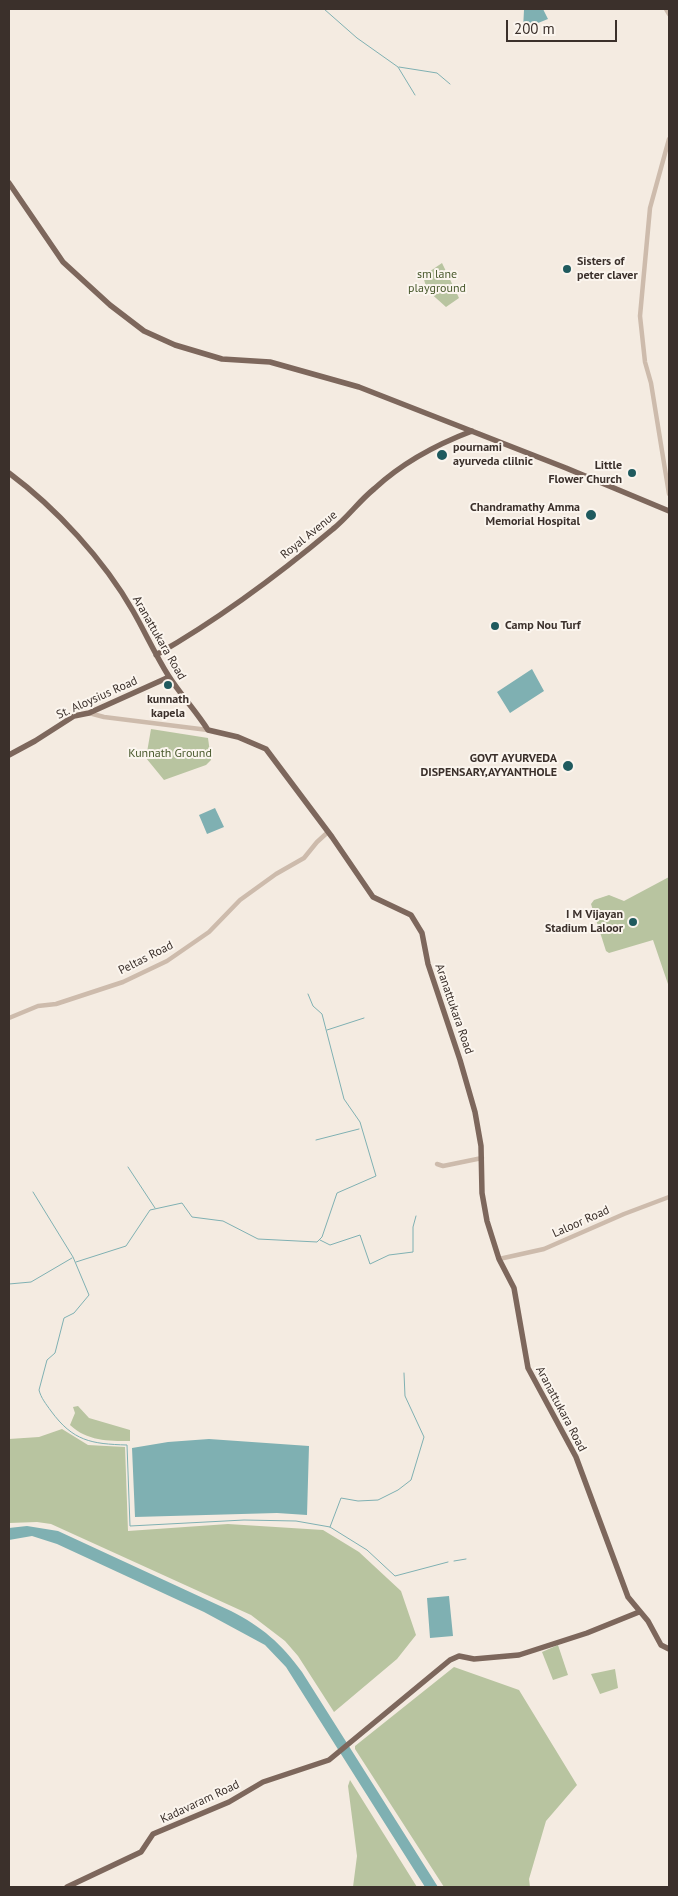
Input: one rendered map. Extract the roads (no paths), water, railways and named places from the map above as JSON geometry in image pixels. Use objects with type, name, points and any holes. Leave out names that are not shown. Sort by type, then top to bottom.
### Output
[{"type":"main road","points":[[9,183],[63,262],[110,305],[144,331],[175,345],[222,359],[270,362],[359,387],[669,511]]},
{"type":"main road","name":"Royal Avenue","points":[[156,655],[198,631],[253,592],[339,524],[374,489],[401,466],[435,445],[472,431]]},
{"type":"main road","name":"Aranattukara Road","points":[[9,473],[29,489],[97,559],[133,610],[169,677],[208,730],[238,737],[266,750],[328,832],[373,897],[411,915],[422,934],[428,964],[475,1112],[482,1158],[487,1221],[499,1259],[514,1288],[523,1347],[531,1376],[558,1421],[576,1457],[628,1597],[639,1612],[648,1620],[661,1645],[669,1649]]},
{"type":"main road","name":"St. Aloysius Road","points":[[9,754],[35,741],[68,720],[169,677]]},
{"type":"main road","name":"Kadavaram Road","points":[[67,1887],[141,1852],[153,1834],[229,1802],[263,1782],[328,1760],[350,1744],[450,1660],[459,1656],[474,1660],[519,1655],[639,1612]]},
{"type":"street","points":[[666,9],[669,14]]},
{"type":"street","points":[[669,139],[650,208],[640,316],[645,362],[651,383],[669,494]]},
{"type":"street","points":[[89,712],[104,717],[208,730]]},
{"type":"street","name":"Peltas Road","points":[[9,1018],[38,1006],[84,996],[115,983],[123,982],[167,961],[209,932],[240,900],[304,858],[328,832]]},
{"type":"street","points":[[437,1164],[443,1166],[482,1158]]},
{"type":"street","name":"Laloor Road","points":[[499,1259],[544,1249],[624,1214],[669,1197]]},
{"type":"water","points":[[543,9],[548,19],[523,29],[524,10]]},
{"type":"water","points":[[532,669],[544,691],[510,713],[497,692]]},
{"type":"water","points":[[215,808],[224,827],[207,834],[199,815]]},
{"type":"water","points":[[209,1439],[309,1446],[307,1515],[277,1513],[135,1517],[132,1448],[168,1442]]},
{"type":"water","points":[[27,1526],[58,1531],[231,1611],[252,1623],[278,1644],[302,1672],[438,1887],[425,1887],[286,1667],[265,1645],[204,1612],[57,1544],[32,1536],[9,1540],[9,1528]]},
{"type":"water","points":[[449,1596],[453,1636],[430,1638],[427,1598]]},
{"type":"waterway","points":[[324,9],[357,38],[398,67],[415,95]]},
{"type":"waterway","points":[[399,67],[437,73],[450,84]]},
{"type":"waterway","points":[[76,1262],[126,1246],[150,1210],[182,1203],[192,1217],[223,1221],[258,1239],[317,1242],[322,1237],[337,1193],[376,1176],[360,1122],[344,1099],[322,1014],[313,1006],[308,994]]},
{"type":"waterway","points":[[327,1030],[364,1018]]},
{"type":"waterway","points":[[316,1140],[359,1129]]},
{"type":"waterway","points":[[128,1167],[155,1208]]},
{"type":"waterway","points":[[33,1192],[73,1257],[89,1295],[74,1313],[64,1318],[55,1353],[47,1360],[39,1390],[51,1411],[75,1435],[93,1442],[127,1445],[130,1526],[244,1520],[296,1521],[330,1527],[367,1550],[395,1576],[448,1562]]},
{"type":"waterway","points":[[320,1240],[330,1245],[360,1235],[370,1264],[389,1255],[413,1252],[413,1227],[416,1216]]},
{"type":"waterway","points":[[9,1284],[31,1282],[72,1258]]},
{"type":"waterway","points":[[330,1527],[341,1498],[358,1501],[378,1500],[398,1490],[411,1480],[424,1437],[405,1396],[404,1373]]},
{"type":"waterway","points":[[454,1561],[466,1559]]},
{"type":"place","name":"Sisters of peter claver","points":[[567,269]]},
{"type":"place","name":"pournami ayurveda clilnic","points":[[442,455]]},
{"type":"place","name":"Little Flower Church","points":[[632,473]]},
{"type":"place","name":"Chandramathy Amma Memorial Hospital","points":[[591,515]]},
{"type":"place","name":"Camp Nou Turf","points":[[495,626]]},
{"type":"place","name":"kunnath kapela","points":[[168,685]]},
{"type":"place","name":"GOVT AYURVEDA DISPENSARY,AYYANTHOLE","points":[[568,766]]},
{"type":"place","name":"I M Vijayan Stadium Laloor","points":[[633,922]]},
{"type":"park label","name":"sm lane playground","points":[[437,282]]},
{"type":"park label","name":"Kunnath Ground","points":[[170,754]]}]
